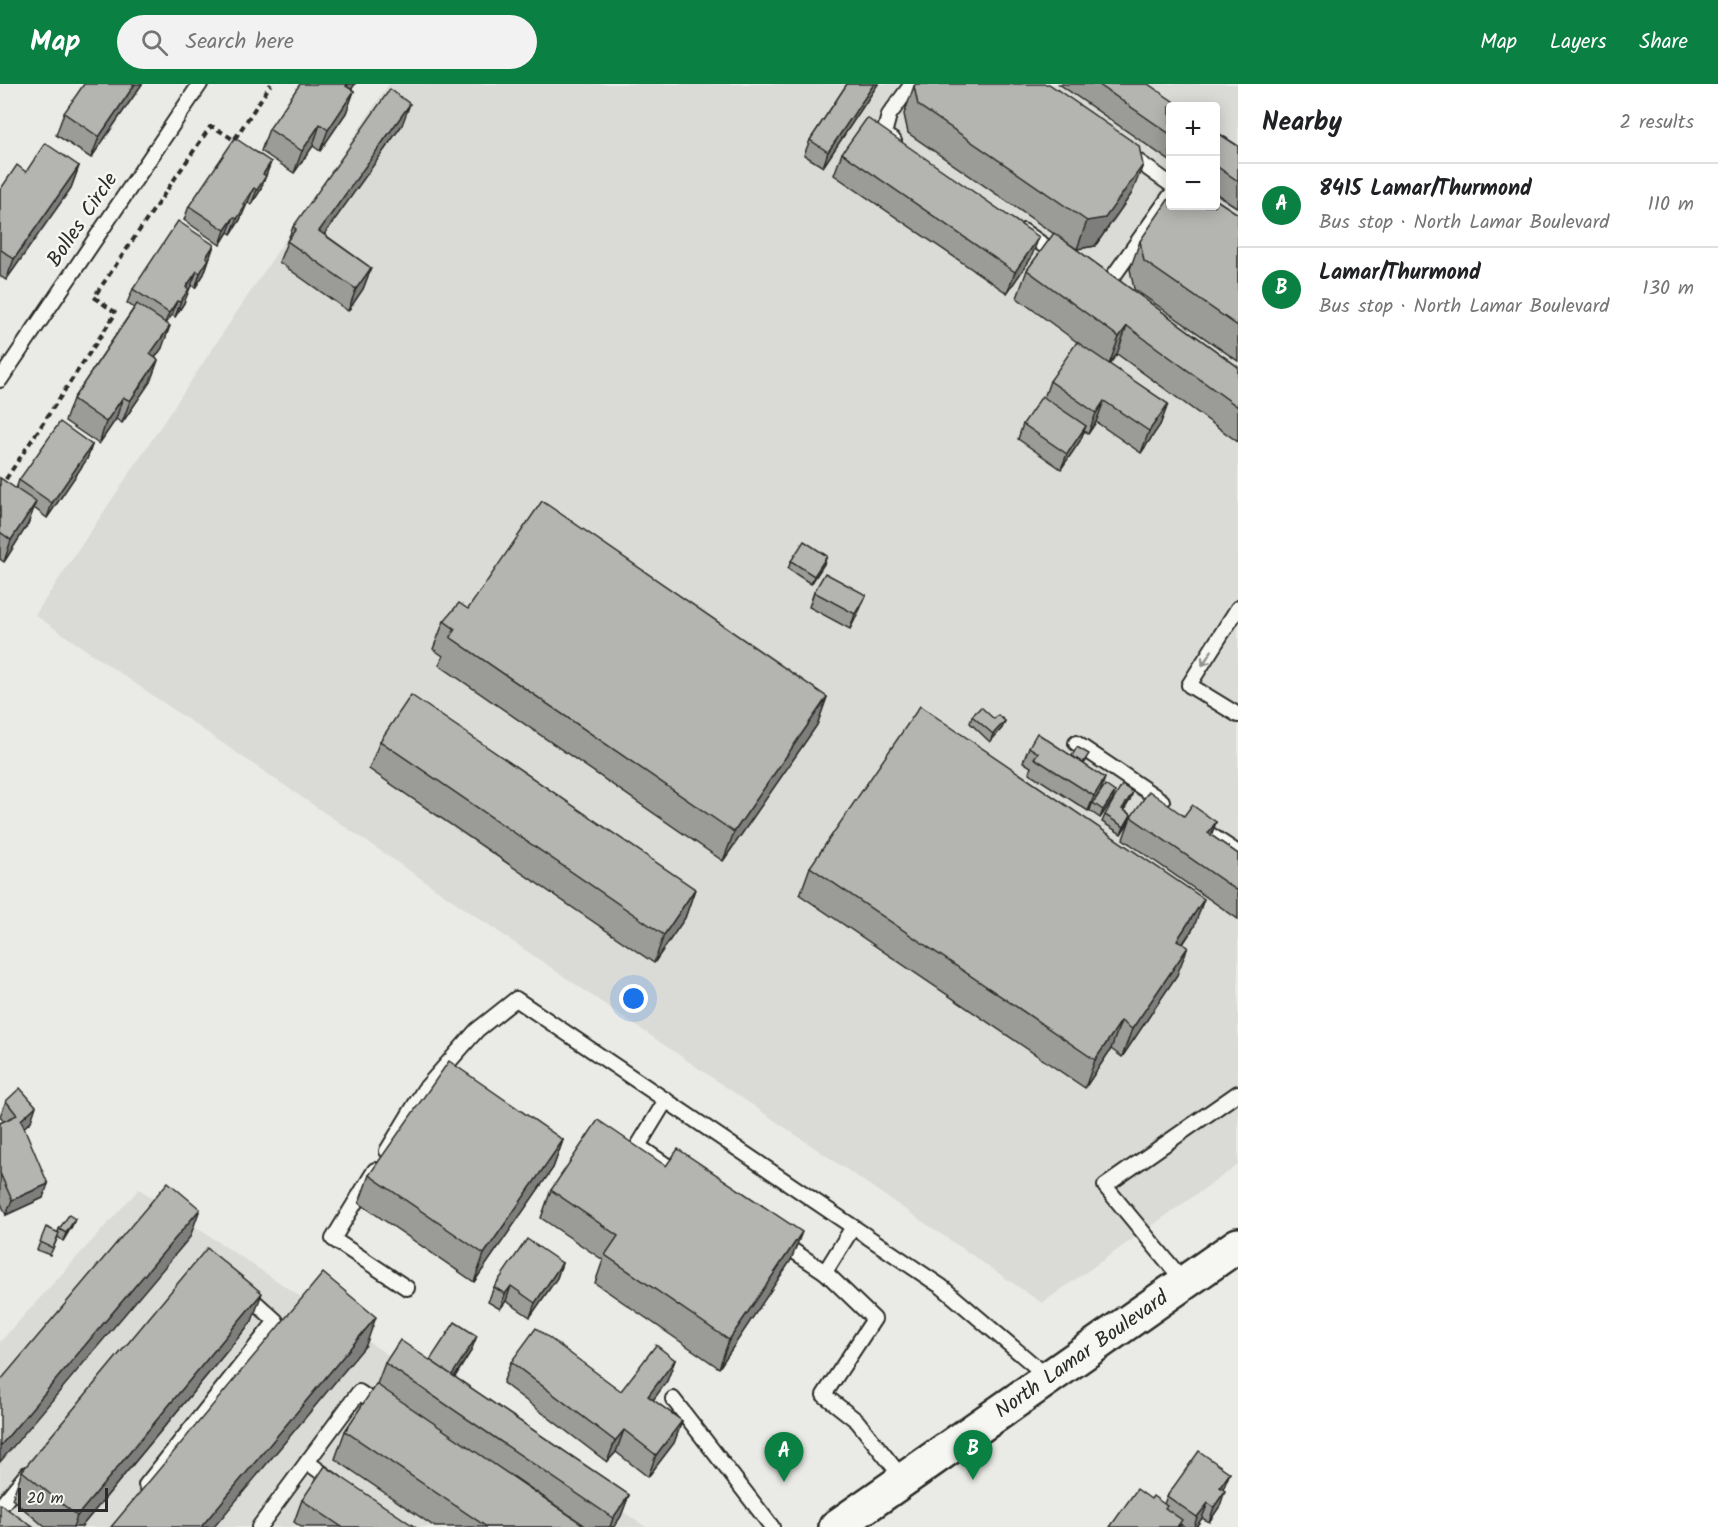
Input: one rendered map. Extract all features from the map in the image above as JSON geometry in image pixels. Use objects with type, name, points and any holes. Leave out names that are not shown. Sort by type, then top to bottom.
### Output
[{"type":"main road","name":"North Lamar Boulevard","points":[[836,1527],[1238,1245]]},
{"type":"lane","name":"Bolles Circle","points":[[0,380],[200,84]]},
{"type":"lane","points":[[903,148],[884,134],[889,115],[912,84]]},
{"type":"lane","points":[[1122,151],[1166,181]]},
{"type":"lane","points":[[1105,288],[1166,202]]},
{"type":"lane","points":[[1009,221],[1066,261]]},
{"type":"lane","points":[[1238,608],[1189,686],[1238,715]]},
{"type":"lane","points":[[1076,743],[1171,808]]},
{"type":"lane","points":[[1190,821],[1238,853]]},
{"type":"lane","points":[[407,1287],[333,1239],[424,1090],[477,1030],[516,999],[942,1287],[1049,1378]]},
{"type":"lane","points":[[1185,1283],[1105,1186],[1238,1093]]},
{"type":"lane","points":[[666,1100],[638,1146],[697,1186]]},
{"type":"lane","points":[[825,1272],[853,1227]]},
{"type":"lane","points":[[766,1233],[825,1272],[874,1319],[824,1395],[857,1421],[904,1480]]},
{"type":"lane","points":[[136,1499],[276,1321],[236,1284]]},
{"type":"lane","points":[[259,1527],[359,1392],[389,1412]]},
{"type":"lane","points":[[673,1399],[771,1527]]},
{"type":"lane","points":[[0,1508],[37,1462]]},
{"type":"lane","points":[[307,1462],[343,1488]]},
{"type":"path","points":[[0,488],[116,313],[94,297],[210,127],[214,127],[234,140],[272,84]]},
{"type":"shaded area","points":[[389,84],[1238,84],[1238,1165],[1042,1303],[35,615]]},
{"type":"shaded area","points":[[139,1189],[646,1527],[0,1527],[0,1342]]},
{"type":"building","points":[[84,84],[135,84],[99,137],[64,113]]},
{"type":"building","points":[[300,84],[348,84],[346,86],[354,91],[328,130],[320,124],[302,151],[269,129]]},
{"type":"building","points":[[847,84],[874,84],[828,152],[810,140]]},
{"type":"building","points":[[916,84],[1049,84],[1139,146],[1143,165],[1105,218],[1087,221],[918,105],[914,86]]},
{"type":"building","points":[[1098,84],[1148,84],[1174,102],[1166,102],[1166,131]]},
{"type":"building","points":[[390,89],[410,104],[319,231],[371,268],[356,289],[287,241],[296,229],[293,227]]},
{"type":"building","points":[[867,118],[1039,237],[1015,272],[842,153]]},
{"type":"building","points":[[1220,134],[1238,146],[1238,181],[1220,168]]},
{"type":"building","points":[[235,138],[271,162],[257,190],[254,188],[243,204],[246,205],[237,219],[234,217],[225,230],[189,206]]},
{"type":"building","points":[[45,143],[79,166],[14,259],[0,249],[0,190],[17,165],[26,172]]},
{"type":"building","points":[[1220,202],[1238,214],[1238,326],[1144,261],[1140,241],[1166,203],[1166,210],[1220,210]]},
{"type":"building","points":[[178,221],[214,245],[200,273],[197,271],[186,287],[189,289],[169,313],[133,289]]},
{"type":"building","points":[[1054,233],[1238,367],[1238,407],[1127,326],[1119,337],[1027,270]]},
{"type":"building","points":[[137,304],[170,326],[150,354],[158,360],[130,401],[123,397],[106,422],[73,399]]},
{"type":"building","points":[[1077,342],[1168,404],[1149,431],[1104,401],[1096,413],[1050,381]]},
{"type":"building","points":[[1042,396],[1086,426],[1067,454],[1023,424]]},
{"type":"building","points":[[60,422],[92,445],[52,503],[19,480]]},
{"type":"building","points":[[0,478],[36,502],[11,540],[0,532]]},
{"type":"building","points":[[542,501],[827,697],[734,832],[450,637],[455,629],[444,621],[459,603],[468,609]]},
{"type":"building","points":[[804,541],[827,556],[814,576],[791,561]]},
{"type":"building","points":[[825,573],[866,595],[855,614],[814,592]]},
{"type":"building","points":[[411,695],[695,889],[664,935],[380,741]]},
{"type":"building","points":[[920,706],[1204,899],[1177,940],[1188,947],[1132,1029],[1121,1021],[1095,1060],[810,867]]},
{"type":"building","points":[[981,707],[994,719],[998,715],[1005,721],[993,734],[972,716]]},
{"type":"building","points":[[1037,733],[1105,778],[1094,796],[1034,758],[1038,753],[1029,747]]},
{"type":"building","points":[[1077,747],[1089,754],[1083,763],[1072,756]]},
{"type":"building","points":[[1105,785],[1115,792],[1103,810],[1093,803]]},
{"type":"building","points":[[1122,785],[1133,792],[1122,809],[1131,815],[1124,827],[1105,815]]},
{"type":"building","points":[[1149,791],[1184,816],[1192,805],[1216,822],[1208,833],[1238,854],[1238,891],[1131,817]]},
{"type":"building","points":[[449,1061],[563,1140],[484,1254],[369,1175]]},
{"type":"building","points":[[20,1088],[36,1106],[21,1120],[48,1184],[12,1200],[0,1173],[0,1123],[17,1115],[6,1101]]},
{"type":"building","points":[[598,1120],[666,1166],[678,1149],[802,1232],[729,1340],[605,1255],[618,1236],[551,1190]]},
{"type":"building","points":[[168,1182],[200,1209],[0,1446],[0,1381]]},
{"type":"building","points":[[69,1215],[75,1219],[66,1233],[59,1229]]},
{"type":"building","points":[[46,1227],[59,1233],[53,1248],[40,1242]]},
{"type":"building","points":[[527,1239],[562,1263],[535,1303],[511,1286],[505,1294],[494,1287]]},
{"type":"building","points":[[207,1248],[262,1293],[77,1516],[22,1471]]},
{"type":"building","points":[[323,1273],[376,1317],[201,1527],[111,1527]]},
{"type":"building","points":[[455,1322],[477,1336],[452,1375],[430,1360]]},
{"type":"building","points":[[536,1328],[621,1391],[656,1345],[675,1360],[648,1396],[682,1421],[656,1455],[624,1430],[615,1441],[511,1362]]},
{"type":"building","points":[[400,1340],[629,1495],[613,1518],[385,1363]]},
{"type":"building","points":[[376,1384],[582,1524],[580,1527],[487,1527],[345,1431]]},
{"type":"building","points":[[1199,1451],[1230,1473],[1220,1487],[1225,1491],[1214,1507],[1208,1503],[1197,1517],[1167,1496]]},
{"type":"building","points":[[325,1466],[415,1527],[342,1527],[302,1500]]},
{"type":"building","points":[[1137,1489],[1151,1499],[1153,1496],[1182,1520],[1177,1527],[1110,1527]]},
{"type":"building","points":[[0,1504],[33,1527],[0,1527]]},
{"type":"place","name":"Lamar/Thurmond","points":[[973,1480]]},
{"type":"place","name":"8415 Lamar/Thurmond","points":[[784,1482]]}]
